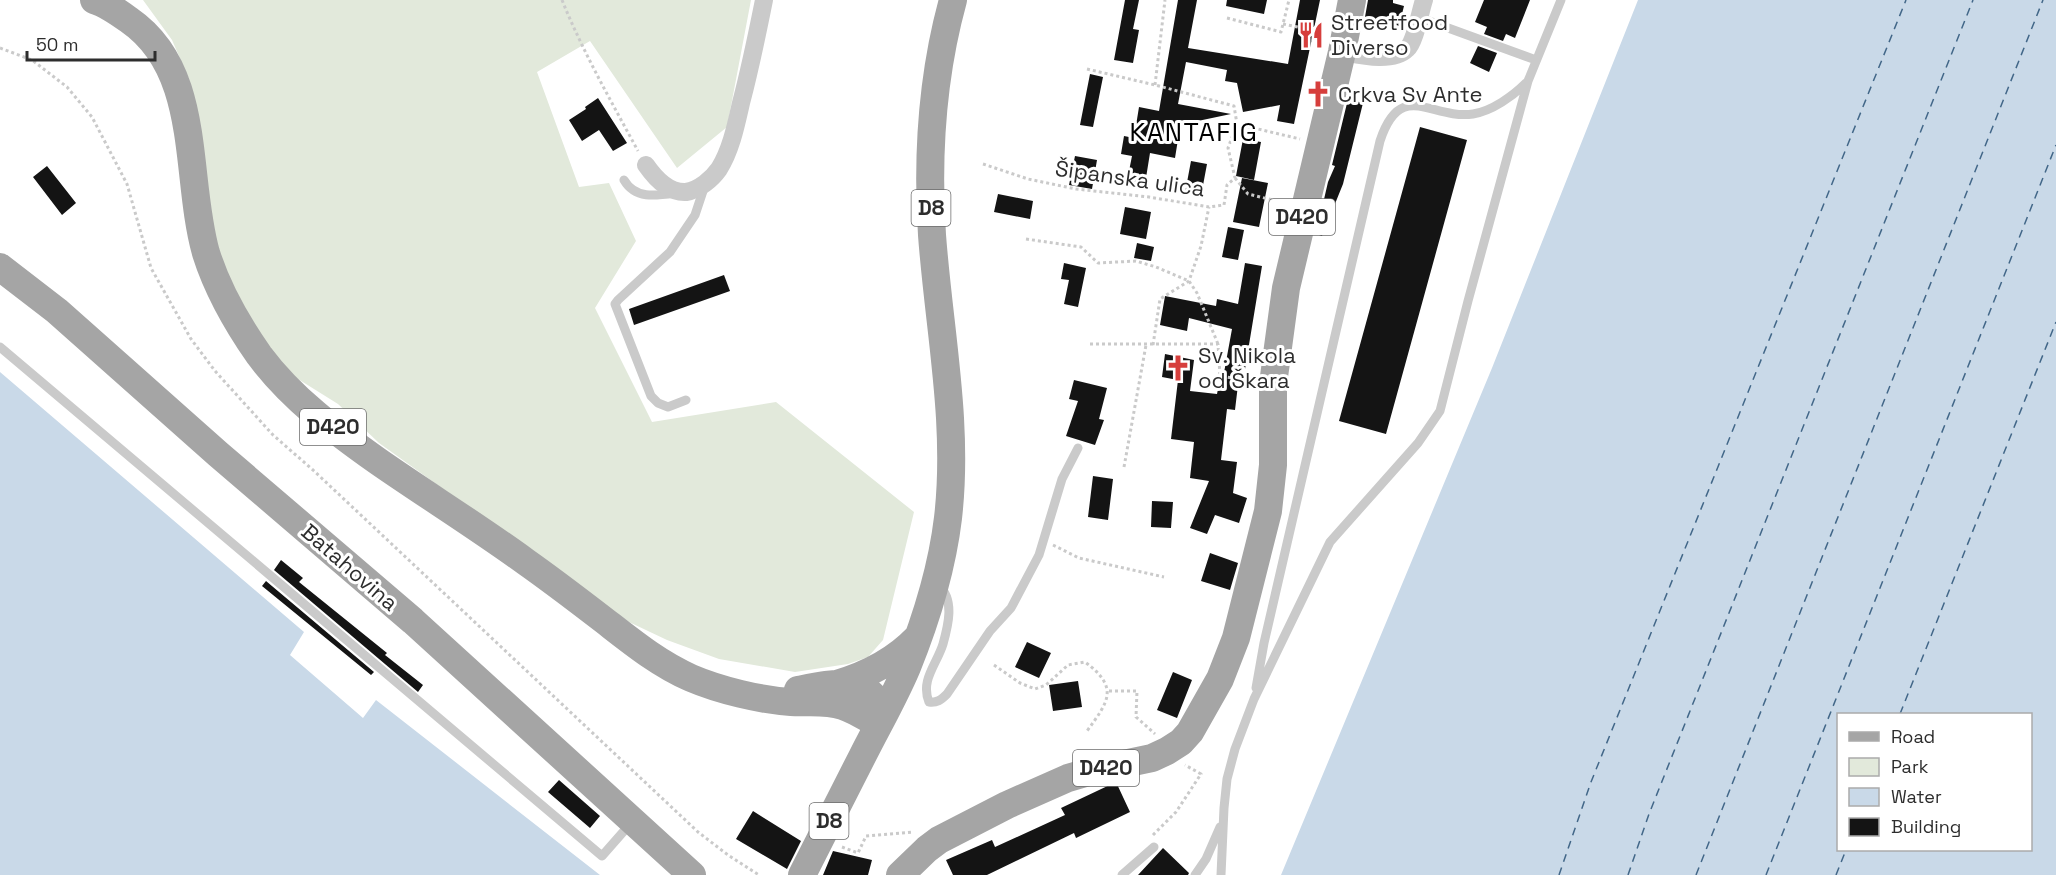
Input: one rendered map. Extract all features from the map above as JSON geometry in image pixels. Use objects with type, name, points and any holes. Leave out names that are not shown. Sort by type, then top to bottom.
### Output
[{"type":"main road","name":"D420","points":[[94,0],[138,26],[155,43],[168,64],[179,87],[186,116],[198,216],[207,255],[221,290],[240,324],[259,354],[283,383],[308,408],[353,444],[507,548],[661,662],[717,688],[764,697],[785,701],[834,704],[881,719],[880,703],[873,695],[856,686],[837,684],[764,697]]},
{"type":"main road","name":"D8","points":[[802,875],[906,669],[935,582],[948,517],[949,394],[932,236],[930,185],[931,135],[937,74],[953,0]]},
{"type":"main road","name":"D420","points":[[900,875],[939,840],[1042,789],[1068,778],[1152,758],[1167,751],[1181,742],[1200,716],[1220,679],[1236,638],[1268,512],[1273,465],[1272,403],[1276,353],[1286,288],[1352,0]]},
{"type":"main road","name":"Batahovina","points":[[0,267],[57,311],[218,454],[413,621],[692,875]]},
{"type":"main road","points":[[837,684],[879,667],[906,650],[918,636]]},
{"type":"street","points":[[646,165],[653,175],[666,186],[680,192],[690,191],[706,183],[719,168],[734,134],[764,0]]},
{"type":"street","points":[[1343,44],[1366,57],[1398,55],[1408,49],[1421,9]]},
{"type":"lane","points":[[1221,875],[1227,779],[1234,749],[1254,699],[1330,542],[1418,443],[1440,411],[1528,81],[1561,0]]},
{"type":"lane","points":[[1421,9],[1536,60]]},
{"type":"lane","points":[[1254,699],[1264,643],[1385,125],[1394,114],[1406,106],[1415,104],[1436,110],[1473,114],[1516,93],[1528,81]]},
{"type":"lane","points":[[624,180],[628,187],[640,194],[655,196],[680,192]]},
{"type":"lane","points":[[686,400],[668,407],[658,403],[651,396],[615,304],[670,252],[695,214],[706,183]]},
{"type":"lane","points":[[0,347],[602,856],[633,821]]},
{"type":"lane","points":[[935,582],[948,598],[949,610],[943,645],[926,686],[929,702],[934,703],[946,694],[990,631],[1011,608],[1039,555],[1062,479],[1078,448]]},
{"type":"lane","points":[[1195,875],[1206,860],[1223,822]]},
{"type":"lane","points":[[1122,875],[1150,844]]},
{"type":"path","points":[[562,0],[597,76],[646,165]]},
{"type":"path","points":[[1155,85],[1165,0]]},
{"type":"path","points":[[1227,18],[1281,32],[1289,0]]},
{"type":"path","points":[[1283,24],[1343,44]]},
{"type":"path","points":[[0,48],[32,60],[67,87],[92,117],[127,184],[151,268],[168,300],[191,339],[215,371],[273,435],[698,832],[759,875]]},
{"type":"path","points":[[1087,69],[1234,106],[1237,124],[1319,144]]},
{"type":"path","name":"Šipanska ulica","points":[[982,164],[1028,179],[1076,189],[1149,197],[1209,207],[1224,205],[1227,185],[1235,178],[1228,148],[1237,124]]},
{"type":"path","points":[[1235,178],[1248,194],[1305,207]]},
{"type":"path","points":[[1153,345],[1160,299],[1189,281],[1201,246],[1209,207]]},
{"type":"path","points":[[1026,239],[1081,247],[1098,263],[1136,261],[1189,281],[1197,293],[1218,344],[1220,376],[1254,381]]},
{"type":"path","points":[[1090,344],[1218,344]]},
{"type":"path","points":[[1124,468],[1146,345]]},
{"type":"path","points":[[1044,540],[1079,558],[1164,577]]},
{"type":"path","points":[[994,665],[1020,683],[1035,689],[1046,685],[1068,665],[1085,662],[1098,672],[1108,691],[1106,705],[1087,731]]},
{"type":"path","points":[[1108,691],[1137,691],[1136,717],[1161,739]]},
{"type":"path","points":[[1150,844],[1176,812],[1201,774],[1177,761]]},
{"type":"path","points":[[866,836],[918,831]]},
{"type":"green space","points":[[143,0],[751,0],[727,127],[677,168],[590,41],[537,72],[579,187],[609,183],[636,241],[595,308],[652,422],[776,402],[914,512],[883,640],[868,657],[848,664],[795,672],[719,659],[667,640],[629,622],[379,443],[338,404],[290,374],[256,340],[212,238],[189,79],[172,40]]},
{"type":"water","points":[[1638,0],[2056,0],[2056,875],[1281,875],[1492,368]]},
{"type":"water","points":[[0,372],[304,632],[290,655],[363,718],[376,700],[600,875],[0,875]]},
{"type":"building","points":[[1125,0],[1139,0],[1133,29],[1139,30],[1133,63],[1114,60]]},
{"type":"building","points":[[1178,0],[1197,0],[1188,48],[1288,64],[1300,0],[1320,0],[1294,124],[1277,121],[1280,105],[1243,112],[1237,83],[1225,81],[1227,70],[1186,62],[1178,104],[1231,114],[1174,126],[1180,127],[1175,158],[1150,153],[1145,184],[1127,181],[1132,156],[1121,154],[1124,136],[1134,138],[1139,107],[1159,111]]},
{"type":"building","points":[[1227,0],[1267,0],[1264,14],[1226,6]]},
{"type":"building","points":[[1368,0],[1393,0],[1393,3],[1404,6],[1399,26],[1365,17]]},
{"type":"building","points":[[1484,0],[1530,0],[1515,38],[1506,34],[1503,41],[1484,34],[1487,27],[1475,22]]},
{"type":"building","points":[[1478,46],[1497,53],[1489,72],[1470,63]]},
{"type":"building","points":[[1090,74],[1103,77],[1093,127],[1080,125]]},
{"type":"building","points":[[598,98],[627,143],[613,151],[599,130],[582,141],[569,120]]},
{"type":"building","points":[[1348,99],[1363,103],[1343,184],[1322,236],[1316,234],[1328,182],[1335,166],[1332,165]]},
{"type":"building","points":[[1420,127],[1467,140],[1386,434],[1339,421]]},
{"type":"building","points":[[1243,139],[1261,142],[1254,180],[1236,176]]},
{"type":"building","points":[[1075,156],[1097,160],[1092,189],[1069,185]]},
{"type":"building","points":[[1191,161],[1207,164],[1201,196],[1185,193]]},
{"type":"building","points":[[47,166],[76,203],[62,215],[33,177]]},
{"type":"building","points":[[1242,178],[1268,183],[1259,227],[1233,222]]},
{"type":"building","points":[[998,194],[1033,201],[1030,219],[994,212]]},
{"type":"building","points":[[1125,207],[1151,212],[1146,239],[1120,234]]},
{"type":"building","points":[[1228,227],[1244,230],[1238,260],[1222,257]]},
{"type":"building","points":[[1137,243],[1154,247],[1151,261],[1134,258]]},
{"type":"building","points":[[1064,263],[1086,268],[1078,307],[1064,304],[1069,280],[1061,279]]},
{"type":"building","points":[[1245,263],[1262,266],[1245,369],[1240,368],[1235,410],[1227,409],[1221,460],[1237,462],[1233,493],[1247,498],[1239,523],[1215,515],[1207,534],[1190,528],[1209,481],[1190,478],[1194,442],[1171,439],[1178,380],[1162,377],[1165,354],[1194,360],[1190,391],[1217,394],[1218,389],[1221,389],[1232,329],[1189,318],[1187,331],[1160,325],[1165,296],[1216,306],[1217,299],[1238,304]]},
{"type":"building","points":[[724,275],[730,291],[634,325],[629,309]]},
{"type":"building","points":[[1074,380],[1107,388],[1099,419],[1104,420],[1095,445],[1066,436],[1078,401],[1069,399]]},
{"type":"building","points":[[1093,476],[1113,479],[1108,520],[1088,517]]},
{"type":"building","points":[[1152,501],[1173,502],[1171,528],[1151,527]]},
{"type":"building","points":[[1210,553],[1238,563],[1230,590],[1201,581]]},
{"type":"building","points":[[281,560],[303,578],[299,582],[423,685],[418,692],[274,570]]},
{"type":"building","points":[[266,581],[374,672],[371,675],[262,586]]},
{"type":"building","points":[[1027,642],[1051,653],[1039,678],[1015,667]]},
{"type":"building","points":[[1173,672],[1192,680],[1177,718],[1157,710]]},
{"type":"building","points":[[1078,681],[1082,707],[1053,711],[1049,685]]},
{"type":"building","points":[[559,780],[600,816],[590,828],[548,792]]},
{"type":"building","points":[[1116,782],[1130,812],[1076,838],[1074,833],[987,875],[953,875],[946,860],[992,840],[995,847],[1065,815],[1061,808]]},
{"type":"building","points":[[753,811],[801,841],[787,869],[736,839]]},
{"type":"building","points":[[1163,848],[1189,873],[1188,875],[1138,875]]},
{"type":"building","points":[[833,851],[872,860],[868,875],[823,875]]},
{"type":"ferry route","points":[[1559,875],[1591,782],[1906,0]]},
{"type":"ferry route","points":[[1628,875],[1649,814],[1973,0]]},
{"type":"ferry route","points":[[1696,875],[2043,0]]},
{"type":"ferry route","points":[[1766,875],[2056,145]]},
{"type":"ferry route","points":[[1900,713],[2056,322]]},
{"type":"ferry route","points":[[1836,875],[1846,851]]},
{"type":"place","name":"Streetfood Diverso","points":[[1311,35]]},
{"type":"place","name":"Crkva Sv Ante","points":[[1318,94]]},
{"type":"place","name":"Sv. Nikola od Škara","points":[[1178,368]]},
{"type":"district","name":"KANTAFIG","points":[[1194,132]]}]
